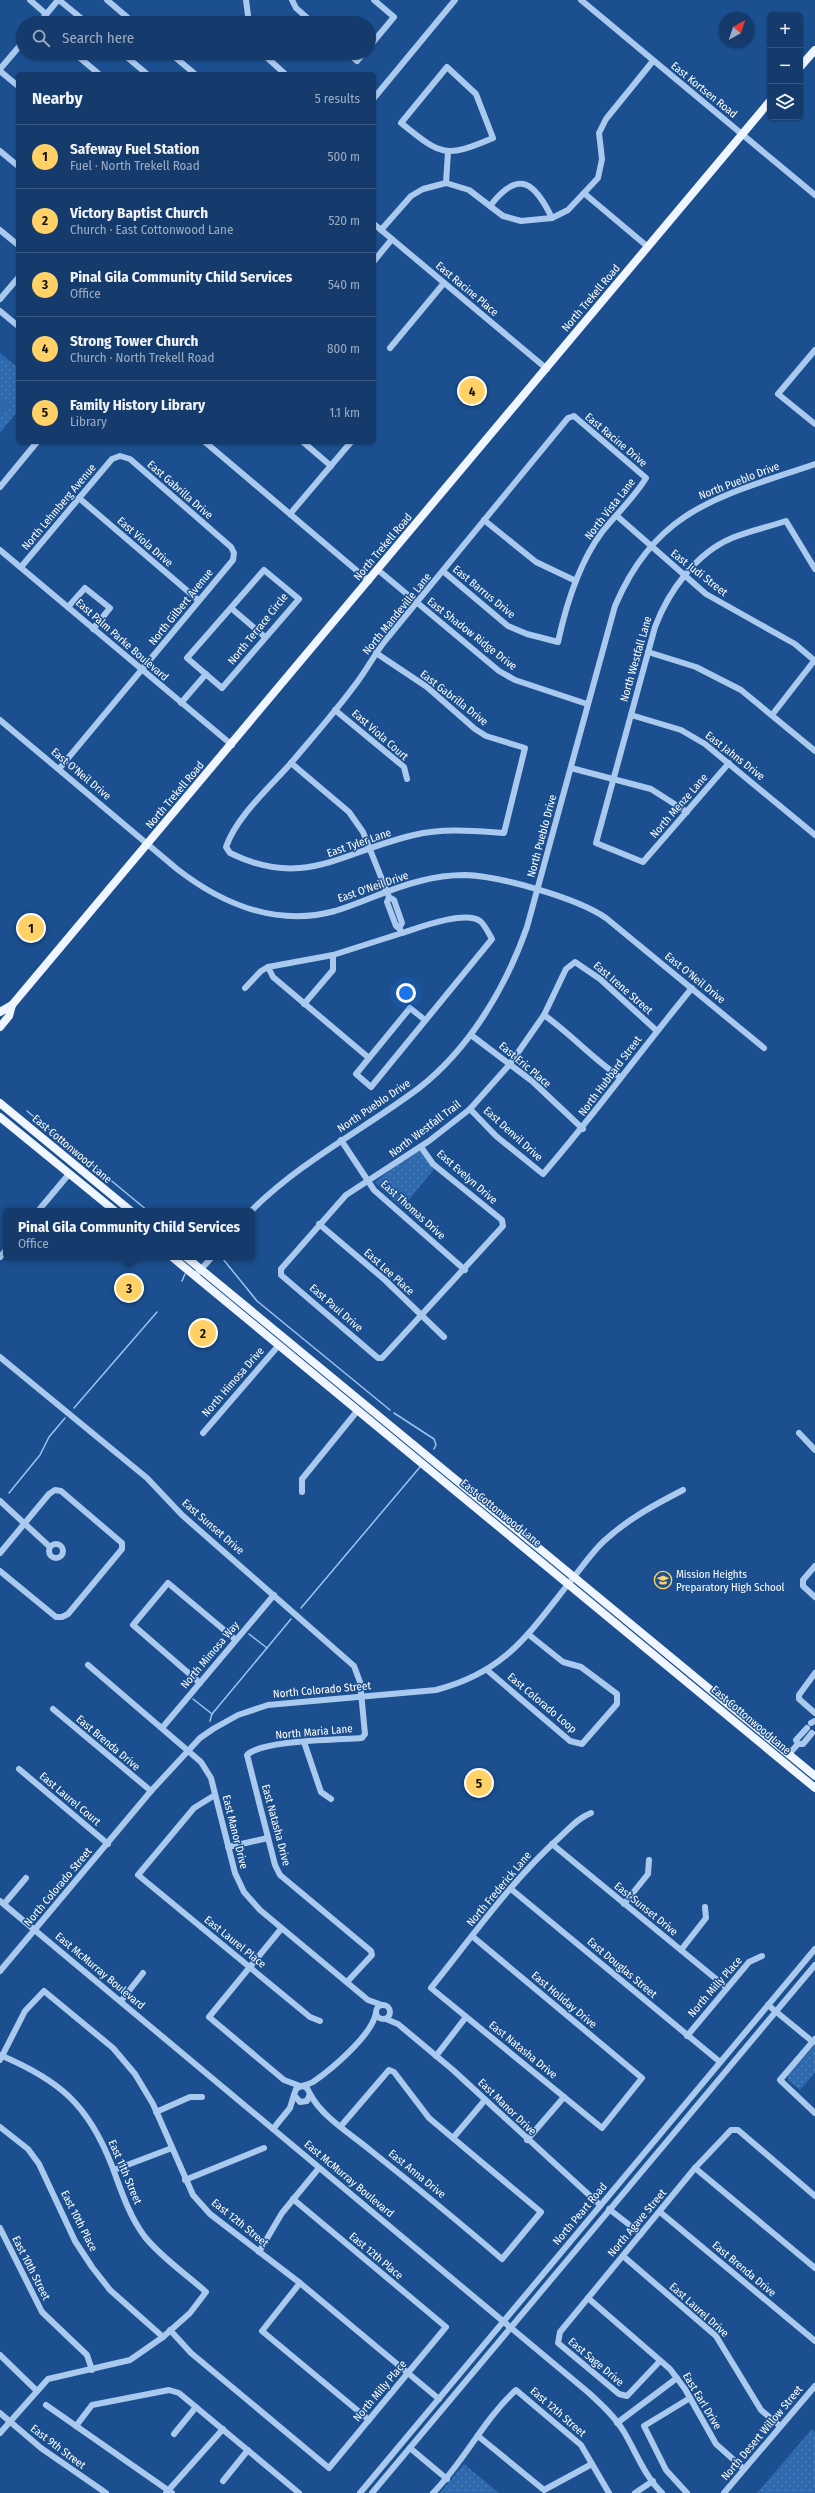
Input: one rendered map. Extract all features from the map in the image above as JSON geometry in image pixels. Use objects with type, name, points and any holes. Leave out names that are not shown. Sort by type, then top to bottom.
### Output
[{"type":"main road","points":[[803,64],[815,50]]},
{"type":"main road","name":"North Trekell Road","points":[[0,1012],[12,1005],[232,745],[767,105]]},
{"type":"main road","name":"North Trekell Road","points":[[0,1026],[9,1016],[12,1005]]},
{"type":"main road","name":"East Cottonwood Lane","points":[[0,1103],[127,1208]]},
{"type":"main road","name":"East Cottonwood Lane","points":[[0,1117],[111,1208]]},
{"type":"main road","points":[[38,1148],[45,1140]]},
{"type":"main road","name":"East Cottonwood Lane","points":[[176,1260],[815,1788]]},
{"type":"main road","name":"East Cottonwood Lane","points":[[190,1260],[575,1576],[815,1776]]},
{"type":"street","points":[[30,0],[46,14],[59,0],[78,16]]},
{"type":"street","points":[[107,0],[126,16]]},
{"type":"street","points":[[248,0],[249,16]]},
{"type":"street","points":[[292,0],[296,8],[305,16]]},
{"type":"street","points":[[374,0],[394,17],[376,38]]},
{"type":"street","points":[[376,96],[455,0]]},
{"type":"street","name":"East Kortsen Road","points":[[581,0],[815,195]]},
{"type":"street","points":[[16,51],[0,70],[16,84]]},
{"type":"street","points":[[82,60],[97,72]]},
{"type":"street","points":[[130,60],[145,72]]},
{"type":"street","points":[[178,60],[191,72]]},
{"type":"street","points":[[269,60],[282,72]]},
{"type":"street","points":[[381,230],[411,196],[423,189],[446,183],[468,190],[503,216],[521,221],[552,218],[568,210],[585,194],[598,178],[602,159],[599,133],[606,119],[653,61]]},
{"type":"street","points":[[447,67],[476,94],[493,138],[467,149],[448,152],[431,147],[401,123],[447,67]]},
{"type":"street","points":[[0,151],[16,164]]},
{"type":"street","points":[[446,183],[448,152]]},
{"type":"street","points":[[490,206],[506,189],[521,184],[529,185],[536,190],[552,218]]},
{"type":"street","points":[[585,194],[648,247]]},
{"type":"street","name":"East Racine Place","points":[[376,226],[547,369]]},
{"type":"street","points":[[0,230],[16,243]]},
{"type":"street","points":[[376,259],[392,239]]},
{"type":"street","points":[[0,299],[16,280]]},
{"type":"street","points":[[390,348],[444,283]]},
{"type":"street","points":[[0,311],[16,324]]},
{"type":"street","points":[[815,350],[778,394],[815,424]]},
{"type":"street","name":"East Racine Drive","points":[[574,416],[646,478]]},
{"type":"street","name":"North Mandeville Lane","points":[[226,847],[228,840],[247,814],[356,684],[376,653],[444,572],[484,520],[568,418],[574,416]]},
{"type":"street","points":[[0,486],[35,444]]},
{"type":"street","points":[[207,444],[369,581]]},
{"type":"street","points":[[305,444],[331,466]]},
{"type":"street","points":[[290,514],[349,444]]},
{"type":"street","name":"East Gabrilla Drive","points":[[112,459],[120,456],[130,459],[231,547]]},
{"type":"street","name":"North Lehmberg Avenue","points":[[21,567],[112,459]]},
{"type":"street","name":"North Pueblo Drive","points":[[253,1208],[288,1176],[420,1087],[471,1035],[515,961],[537,891],[615,606],[632,572],[668,528],[695,508],[718,497],[815,464]]},
{"type":"street","name":"North Vista Lane","points":[[558,642],[576,581],[602,532],[617,516],[646,478]]},
{"type":"street","name":"East Viola Drive","points":[[79,498],[198,600]]},
{"type":"street","name":"East Judi Street","points":[[617,516],[685,577],[716,601],[795,644],[815,661]]},
{"type":"street","points":[[484,520],[536,562],[576,581]]},
{"type":"street","name":"North Westfall Lane","points":[[643,862],[596,843],[655,627],[667,599],[702,558],[732,538],[786,521],[815,569]]},
{"type":"street","name":"North Gilbert Avenue","points":[[59,769],[142,670],[198,600],[233,560],[234,553],[231,547]]},
{"type":"street","name":"East Palm Parke Boulevard","points":[[0,550],[232,745]]},
{"type":"street","name":"North Terrace Circle","points":[[264,570],[299,599],[222,688],[187,658],[231,608],[264,570]]},
{"type":"street","name":"East Shadow Ridge Drive","points":[[378,570],[499,671],[516,680],[587,704]]},
{"type":"street","name":"East Barrus Drive","points":[[444,572],[508,626],[558,642]]},
{"type":"street","points":[[68,607],[86,588],[110,608],[94,629]]},
{"type":"street","points":[[231,608],[265,638]]},
{"type":"street","points":[[648,652],[696,667],[719,677],[741,690],[815,751]]},
{"type":"street","name":"East Gabrilla Drive","points":[[376,653],[427,687],[475,729],[486,736],[526,748],[504,833]]},
{"type":"street","points":[[772,714],[815,661]]},
{"type":"street","points":[[181,703],[206,674]]},
{"type":"street","name":"East Viola Court","points":[[335,710],[404,767],[407,779]]},
{"type":"street","name":"East Jahns Drive","points":[[631,715],[682,730],[705,744],[815,835]]},
{"type":"street","name":"East O'Neil Drive","points":[[0,720],[201,888],[225,901],[273,914],[296,916],[334,911],[387,895],[420,881],[465,875],[488,878],[537,891],[591,908],[692,988],[764,1048]]},
{"type":"street","points":[[291,763],[349,812],[363,832],[387,895],[387,902],[396,926],[401,930]]},
{"type":"street","name":"North Menze Lane","points":[[643,862],[729,763]]},
{"type":"street","points":[[571,768],[651,789],[687,812]]},
{"type":"street","name":"East Tyler Lane","points":[[226,847],[230,853],[240,858],[275,868],[302,869],[328,864],[370,848],[414,834],[454,830],[504,833]]},
{"type":"street","points":[[245,988],[268,967],[333,955],[401,930],[445,920],[475,919],[481,922],[492,939],[371,1087],[356,1074],[410,1008],[425,1020]]},
{"type":"street","points":[[304,1004],[333,970],[333,955]]},
{"type":"street","name":"North Westfall Trail","points":[[281,1275],[281,1269],[346,1195],[421,1147],[470,1109],[510,1064],[544,1015],[566,969],[575,962]]},
{"type":"street","name":"East Irene Street","points":[[575,962],[600,979],[657,1031]]},
{"type":"street","points":[[268,967],[273,977],[369,1058]]},
{"type":"street","name":"North Hubbard Street","points":[[543,1174],[583,1129],[620,1077],[692,988]]},
{"type":"street","points":[[544,1015],[565,1029],[607,1068],[620,1077]]},
{"type":"street","name":"East Eric Place","points":[[471,1035],[510,1064],[583,1129]]},
{"type":"street","name":"East Denvil Drive","points":[[470,1109],[496,1136],[543,1174]]},
{"type":"street","name":"East Thomas Drive","points":[[341,1140],[368,1182],[380,1197],[465,1270]]},
{"type":"street","name":"East Evelyn Drive","points":[[421,1147],[433,1164],[502,1220],[503,1226],[465,1270]]},
{"type":"street","points":[[41,1208],[69,1174]]},
{"type":"street","name":"East Lee Place","points":[[319,1224],[386,1280],[444,1337]]},
{"type":"street","points":[[195,1276],[209,1260]]},
{"type":"street","points":[[421,1315],[465,1270]]},
{"type":"street","name":"East Paul Drive","points":[[281,1275],[378,1358],[382,1358],[421,1315]]},
{"type":"street","name":"North Himosa Drive","points":[[203,1432],[279,1345]]},
{"type":"street","name":"East Sunset Drive","points":[[0,1357],[147,1478],[182,1515],[351,1661],[357,1671],[361,1697],[365,1734],[362,1738]]},
{"type":"street","points":[[302,1492],[302,1479],[358,1410]]},
{"type":"street","points":[[799,1433],[815,1450]]},
{"type":"street","points":[[0,1553],[49,1494],[55,1490],[61,1491],[118,1538],[122,1543],[122,1549],[68,1614],[62,1618],[56,1617],[0,1571]]},
{"type":"street","name":"North Colorado Street","points":[[0,1971],[151,1791],[188,1750],[213,1729],[245,1712],[268,1705],[436,1690],[461,1684],[502,1660],[528,1634],[604,1542],[638,1514],[683,1490]]},
{"type":"street","points":[[0,1501],[23,1525],[50,1547]]},
{"type":"street","points":[[815,1566],[803,1580],[803,1586],[815,1597]]},
{"type":"street","points":[[200,1683],[133,1625],[168,1583],[236,1640]]},
{"type":"street","name":"North Mimosa Way","points":[[162,1728],[274,1595]]},
{"type":"street","name":"East Colorado Loop","points":[[487,1670],[570,1741],[582,1744],[617,1704],[618,1694],[582,1666],[563,1662],[528,1634]]},
{"type":"street","name":"East Manor Drive","points":[[88,1665],[201,1762],[207,1773],[215,1795],[235,1873],[244,1892],[260,1910],[368,2000],[376,2013]]},
{"type":"street","points":[[815,1673],[798,1695],[799,1699],[815,1713]]},
{"type":"street","name":"East Brenda Drive","points":[[53,1710],[151,1791]]},
{"type":"street","points":[[789,1754],[798,1744],[803,1744],[811,1734],[809,1726]]},
{"type":"street","points":[[798,1744],[796,1740],[809,1726]]},
{"type":"street","name":"North Maria Lane","points":[[247,1755],[252,1751],[280,1744],[362,1738]]},
{"type":"street","points":[[304,1742],[321,1792],[331,1799]]},
{"type":"street","name":"East Natasha Drive","points":[[247,1755],[275,1865],[280,1875],[371,1951],[372,1955],[347,1982]]},
{"type":"street","name":"East Laurel Court","points":[[19,1768],[108,1844]]},
{"type":"street","name":"East Laurel Place","points":[[215,1795],[194,1808],[138,1875],[310,2017],[320,2021]]},
{"type":"street","name":"North Frederick Lane","points":[[431,1988],[511,1889],[552,1844],[581,1817],[591,1813]]},
{"type":"street","points":[[228,1847],[268,1838]]},
{"type":"street","name":"East Sunset Drive","points":[[552,1844],[727,1988]]},
{"type":"street","points":[[624,1904],[648,1874],[649,1860]]},
{"type":"street","points":[[2,1902],[26,1878]]},
{"type":"street","name":"East Douglas Street","points":[[511,1889],[720,2062]]},
{"type":"street","name":"East McMurray Boulevard","points":[[2,1902],[589,2393],[617,2423],[662,2493]]},
{"type":"street","points":[[681,1950],[706,1918],[705,1907]]},
{"type":"street","points":[[281,1928],[209,2017],[284,2080],[294,2094],[296,2100],[304,2102]]},
{"type":"street","name":"East Holiday Drive","points":[[472,1936],[642,2078],[602,2128]]},
{"type":"street","name":"North Peart Road","points":[[360,2493],[815,1949]]},
{"type":"street","name":"North Milly Place","points":[[687,2036],[749,1962],[762,1956]]},
{"type":"street","name":"North Peart Road","points":[[372,2493],[815,1965]]},
{"type":"street","points":[[121,2001],[143,1973]]},
{"type":"street","name":"East Natasha Drive","points":[[431,1988],[602,2128]]},
{"type":"street","name":"East 12th Street","points":[[1,2057],[25,2011],[44,1991],[113,2048],[135,2074],[156,2112],[192,2195],[210,2214],[300,2283],[439,2399]]},
{"type":"street","name":"East Manor Drive","points":[[368,2000],[382,2005]]},
{"type":"street","points":[[273,2130],[290,2108],[294,2094],[301,2086],[315,2080],[356,2044],[372,2026],[390,2015],[391,2011],[388,2007],[382,2005],[378,2007],[372,2026]]},
{"type":"street","points":[[768,2006],[814,2041],[780,2080],[815,2112]]},
{"type":"street","name":"East Manor Drive","points":[[391,2011],[398,2024]]},
{"type":"street","points":[[376,2013],[378,2018],[385,2019]]},
{"type":"street","points":[[436,2056],[466,2017]]},
{"type":"street","name":"East Manor Drive","points":[[385,2019],[398,2024],[436,2056],[600,2205]]},
{"type":"street","name":"East 11th Street","points":[[1,2057],[45,2076],[67,2094],[86,2115],[104,2146],[114,2170],[123,2199],[145,2236],[206,2292],[190,2313],[170,2330]]},
{"type":"street","points":[[342,2126],[389,2070],[394,2072],[429,2118],[453,2138],[485,2100]]},
{"type":"street","points":[[284,2080],[301,2086]]},
{"type":"street","points":[[290,2108],[304,2102],[310,2093],[315,2080]]},
{"type":"street","name":"East Anna Drive","points":[[301,2086],[310,2093],[318,2106],[502,2259],[541,2212],[453,2138]]},
{"type":"street","points":[[156,2112],[190,2096],[202,2097]]},
{"type":"street","points":[[527,2140],[564,2097]]},
{"type":"street","name":"East Anna Drive","points":[[304,2102],[318,2106]]},
{"type":"street","name":"East 10th Place","points":[[0,2127],[28,2149],[39,2164],[75,2241],[92,2267],[110,2290],[163,2337]]},
{"type":"street","name":"North Agave Street","points":[[559,2338],[560,2332],[588,2298],[696,2168],[731,2130],[738,2130],[815,2196]]},
{"type":"street","points":[[114,2170],[172,2148]]},
{"type":"street","points":[[185,2180],[264,2148]]},
{"type":"street","points":[[259,2252],[292,2199],[319,2168]]},
{"type":"street","points":[[696,2168],[815,2268]]},
{"type":"street","name":"East 12th Place","points":[[292,2199],[446,2327]]},
{"type":"street","points":[[609,2209],[642,2234]]},
{"type":"street","name":"East Brenda Drive","points":[[660,2212],[815,2341]]},
{"type":"street","name":"East 10th Street","points":[[0,2228],[42,2312],[87,2355],[92,2370]]},
{"type":"street","name":"East Laurel Drive","points":[[623,2256],[716,2336],[761,2410],[780,2426]]},
{"type":"street","points":[[300,2283],[262,2331],[369,2420]]},
{"type":"street","name":"East Earl Drive","points":[[588,2298],[660,2361],[677,2378],[716,2444],[744,2469]]},
{"type":"street","name":"North Milly Place","points":[[170,2330],[191,2353],[329,2468],[446,2327]]},
{"type":"street","points":[[0,2433],[48,2379],[130,2360],[163,2337],[170,2330]]},
{"type":"street","name":"East Sage Drive","points":[[559,2338],[558,2343],[619,2394],[627,2396],[660,2361]]},
{"type":"street","points":[[0,2355],[37,2391]]},
{"type":"street","points":[[617,2423],[677,2378]]},
{"type":"street","name":"North Desert Willow Street","points":[[724,2493],[815,2386]]},
{"type":"street","points":[[76,2426],[92,2405],[169,2390],[179,2393],[298,2493]]},
{"type":"street","name":"East 12th Street","points":[[478,2436],[502,2402],[516,2390],[581,2445],[609,2493]]},
{"type":"street","points":[[687,2493],[666,2470],[644,2426],[646,2422],[690,2398]]},
{"type":"street","points":[[46,2405],[169,2492],[223,2429]]},
{"type":"street","points":[[174,2434],[196,2407]]},
{"type":"street","name":"East 9th Street","points":[[0,2413],[41,2448],[106,2493]]},
{"type":"street","points":[[433,2493],[447,2479],[478,2436],[544,2490],[592,2464]]},
{"type":"street","points":[[410,2448],[447,2479]]},
{"type":"street","points":[[223,2481],[248,2450]]},
{"type":"street","points":[[635,2493],[653,2481]]},
{"type":"shaded area","points":[[0,353],[16,366],[16,413],[0,433]]},
{"type":"shaded area","points":[[0,394],[11,403],[0,416]]},
{"type":"shaded area","points":[[420,1151],[434,1169],[402,1208],[375,1182],[407,1156]]},
{"type":"shaded area","points":[[815,2045],[815,2073],[800,2090],[788,2080],[788,2074]]},
{"type":"shaded area","points":[[812,2429],[815,2432],[815,2493],[757,2493]]},
{"type":"shaded area","points":[[464,2464],[499,2493],[440,2493]]},
{"type":"waterway","points":[[27,1111],[144,1208]]},
{"type":"waterway","points":[[224,1260],[257,1301],[390,1410]]},
{"type":"waterway","points":[[182,1281],[185,1274]]},
{"type":"waterway","points":[[74,1408],[157,1312]]},
{"type":"waterway","points":[[394,1413],[434,1439],[436,1445],[434,1449]]},
{"type":"waterway","points":[[9,1493],[40,1455],[49,1437],[65,1418]]},
{"type":"waterway","points":[[301,1608],[420,1467]]},
{"type":"waterway","points":[[210,1721],[212,1714],[291,1619]]},
{"type":"waterway","points":[[249,1634],[267,1648]]},
{"type":"waterway","points":[[193,1699],[212,1714]]},
{"type":"place","name":"Strong Tower Church","points":[[472,391]]},
{"type":"place","name":"Safeway Fuel Station","points":[[31,928]]},
{"type":"place","name":"Pinal Gila Community Child Services","points":[[129,1288]]},
{"type":"place","name":"Victory Baptist Church","points":[[203,1333]]},
{"type":"place","name":"Mission Heights Preparatory High School","points":[[663,1580]]},
{"type":"place","name":"Family History Library","points":[[479,1783]]}]
